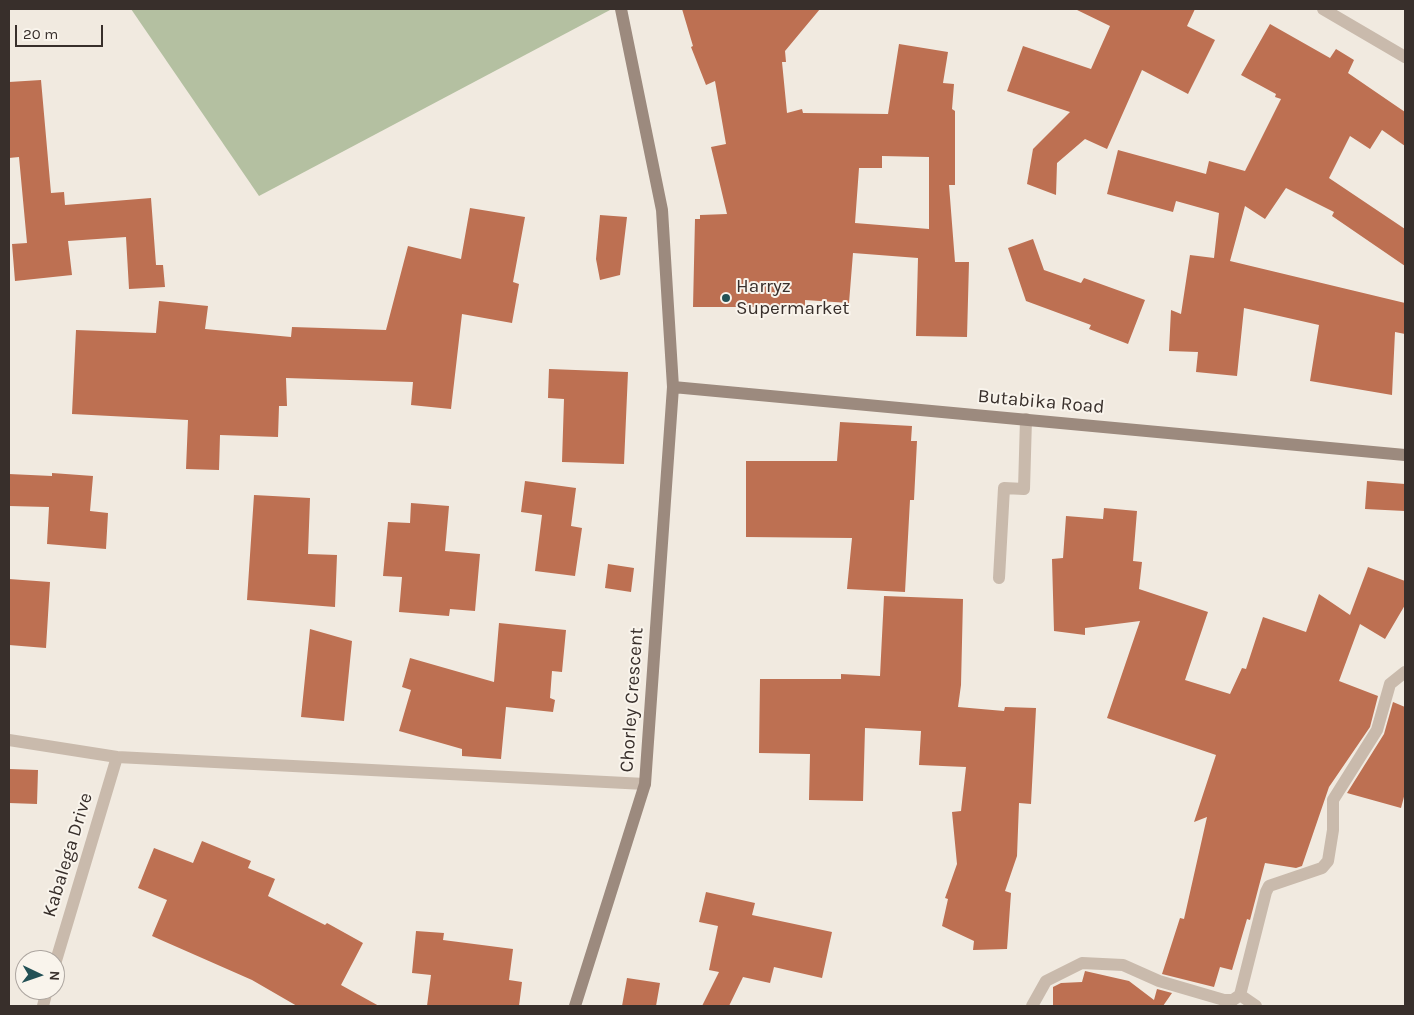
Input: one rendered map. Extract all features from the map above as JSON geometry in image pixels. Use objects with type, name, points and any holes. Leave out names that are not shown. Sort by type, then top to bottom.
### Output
[{"type":"main road","name":"Chorley Crescent","points":[[574,1006],[645,784],[673,387],[662,210],[621,9]]},
{"type":"main road","name":"Butabika Road","points":[[673,387],[1405,455]]},
{"type":"street","points":[[1323,9],[1405,57]]},
{"type":"street","points":[[999,578],[1004,488],[1024,489],[1026,420]]},
{"type":"street","points":[[1032,1006],[1046,981],[1082,963],[1123,965],[1159,981],[1224,1000],[1233,1000],[1240,995],[1269,886],[1322,868],[1328,861],[1333,800],[1377,730],[1390,684],[1405,672]]},
{"type":"street","points":[[9,740],[116,757],[645,784]]},
{"type":"street","name":"Kabalega Drive","points":[[59,950],[116,757]]},
{"type":"street","points":[[1240,995],[1256,1006]]},
{"type":"green space","points":[[131,9],[609,9],[610,10],[259,196]]},
{"type":"building","points":[[682,9],[820,9],[785,51],[786,62],[782,62],[787,113],[802,109],[803,113],[888,114],[899,44],[948,52],[943,83],[954,84],[952,109],[955,111],[955,185],[949,185],[955,262],[969,262],[967,337],[916,336],[918,258],[853,253],[849,303],[805,300],[805,307],[693,307],[695,219],[700,219],[700,215],[727,214],[711,147],[726,144],[715,81],[706,85],[691,47],[693,46]],"holes":[[[882,156],[929,157],[929,229],[855,223],[859,168],[882,168]]]},
{"type":"building","points":[[1075,9],[1195,9],[1187,26],[1215,40],[1188,94],[1142,70],[1107,149],[1085,139],[1057,163],[1056,195],[1027,184],[1033,149],[1070,112],[1007,91],[1023,46],[1091,69],[1110,26]]},
{"type":"building","points":[[1270,24],[1330,58],[1336,49],[1354,60],[1348,73],[1405,112],[1405,146],[1382,130],[1370,149],[1350,136],[1329,178],[1405,229],[1405,266],[1332,216],[1334,212],[1286,188],[1265,219],[1245,206],[1230,261],[1405,303],[1405,334],[1395,332],[1392,395],[1310,381],[1319,325],[1244,308],[1237,376],[1196,372],[1198,352],[1169,351],[1171,310],[1181,314],[1190,255],[1214,258],[1219,213],[1176,201],[1173,212],[1107,194],[1118,150],[1206,174],[1209,161],[1245,171],[1281,99],[1275,97],[1276,94],[1241,75]]},
{"type":"building","points":[[41,80],[51,193],[64,192],[65,205],[151,198],[156,265],[163,265],[165,287],[129,289],[126,237],[68,241],[72,275],[15,281],[12,244],[27,243],[19,157],[9,158],[9,82]]},
{"type":"building","points":[[470,208],[525,217],[513,282],[519,284],[512,323],[462,314],[451,409],[411,405],[413,382],[286,378],[287,406],[279,406],[278,437],[220,435],[219,470],[186,469],[188,420],[72,414],[76,330],[156,333],[159,301],[208,306],[205,329],[291,337],[292,327],[386,330],[408,246],[461,259]]},
{"type":"building","points":[[600,215],[627,217],[620,275],[600,280],[596,259]]},
{"type":"building","points":[[1033,239],[1044,270],[1081,283],[1084,278],[1145,300],[1128,344],[1089,329],[1091,325],[1026,301],[1008,248]]},
{"type":"building","points":[[549,369],[628,372],[624,464],[562,462],[564,399],[548,398]]},
{"type":"building","points":[[840,422],[912,426],[911,441],[917,441],[914,500],[910,500],[905,592],[847,589],[852,538],[746,537],[746,461],[837,461]]},
{"type":"building","points":[[52,473],[93,476],[90,511],[108,513],[106,549],[47,544],[49,507],[9,506],[9,474],[52,476]]},
{"type":"building","points":[[525,481],[576,488],[571,526],[582,528],[575,576],[535,571],[542,515],[521,512]]},
{"type":"building","points":[[1367,481],[1405,484],[1405,511],[1365,509]]},
{"type":"building","points":[[254,495],[310,498],[308,554],[337,555],[335,607],[247,600]]},
{"type":"building","points":[[411,503],[449,506],[445,551],[480,554],[475,611],[450,609],[449,616],[399,612],[402,577],[383,576],[388,522],[410,523]]},
{"type":"building","points":[[1104,508],[1137,511],[1133,561],[1142,562],[1139,589],[1208,612],[1185,680],[1230,694],[1242,668],[1246,669],[1263,617],[1306,632],[1319,594],[1350,615],[1368,567],[1405,581],[1405,605],[1385,639],[1360,624],[1339,681],[1378,696],[1370,727],[1329,787],[1302,866],[1296,868],[1265,863],[1250,920],[1247,919],[1232,970],[1220,967],[1214,987],[1162,974],[1180,918],[1184,919],[1207,817],[1194,822],[1216,755],[1107,718],[1140,621],[1085,628],[1085,635],[1054,631],[1052,559],[1063,558],[1066,516],[1103,519]]},
{"type":"building","points":[[608,564],[634,568],[631,592],[605,588]]},
{"type":"building","points":[[9,579],[50,582],[46,648],[9,645]]},
{"type":"building","points":[[884,596],[963,599],[961,685],[958,707],[1004,711],[1005,707],[1036,708],[1031,804],[1019,803],[1017,856],[1005,891],[1011,893],[1007,949],[973,950],[974,941],[942,926],[948,899],[945,898],[957,864],[952,812],[961,811],[966,767],[919,765],[921,731],[865,728],[863,801],[809,800],[810,754],[759,753],[760,679],[841,679],[841,674],[880,676]]},
{"type":"building","points":[[499,623],[566,630],[562,672],[552,671],[550,698],[555,700],[553,712],[506,707],[501,759],[462,756],[462,749],[399,731],[411,690],[402,687],[410,658],[494,682]]},
{"type":"building","points":[[310,629],[352,641],[344,721],[301,717]]},
{"type":"building","points":[[1393,702],[1405,707],[1405,793],[1401,808],[1347,793],[1384,734]]},
{"type":"building","points":[[9,769],[38,770],[37,804],[9,803]]},
{"type":"building","points":[[202,841],[251,861],[248,868],[275,879],[268,896],[325,925],[327,923],[363,943],[341,985],[379,1006],[297,1006],[252,980],[152,936],[167,900],[138,888],[154,848],[193,863]]},
{"type":"building","points":[[706,892],[755,903],[752,915],[832,932],[822,978],[774,967],[770,983],[743,977],[729,1006],[702,1006],[719,972],[709,970],[718,926],[699,922]]},
{"type":"building","points":[[416,931],[444,933],[443,940],[513,949],[509,980],[522,982],[519,1006],[427,1006],[431,975],[412,973]]},
{"type":"building","points":[[1085,971],[1129,981],[1154,1000],[1157,989],[1172,993],[1163,1006],[1053,1006],[1053,987],[1061,983],[1082,982]]},
{"type":"building","points":[[627,978],[660,983],[656,1006],[622,1006]]},
{"type":"place","name":"Harryz Supermarket","points":[[726,298]]}]
